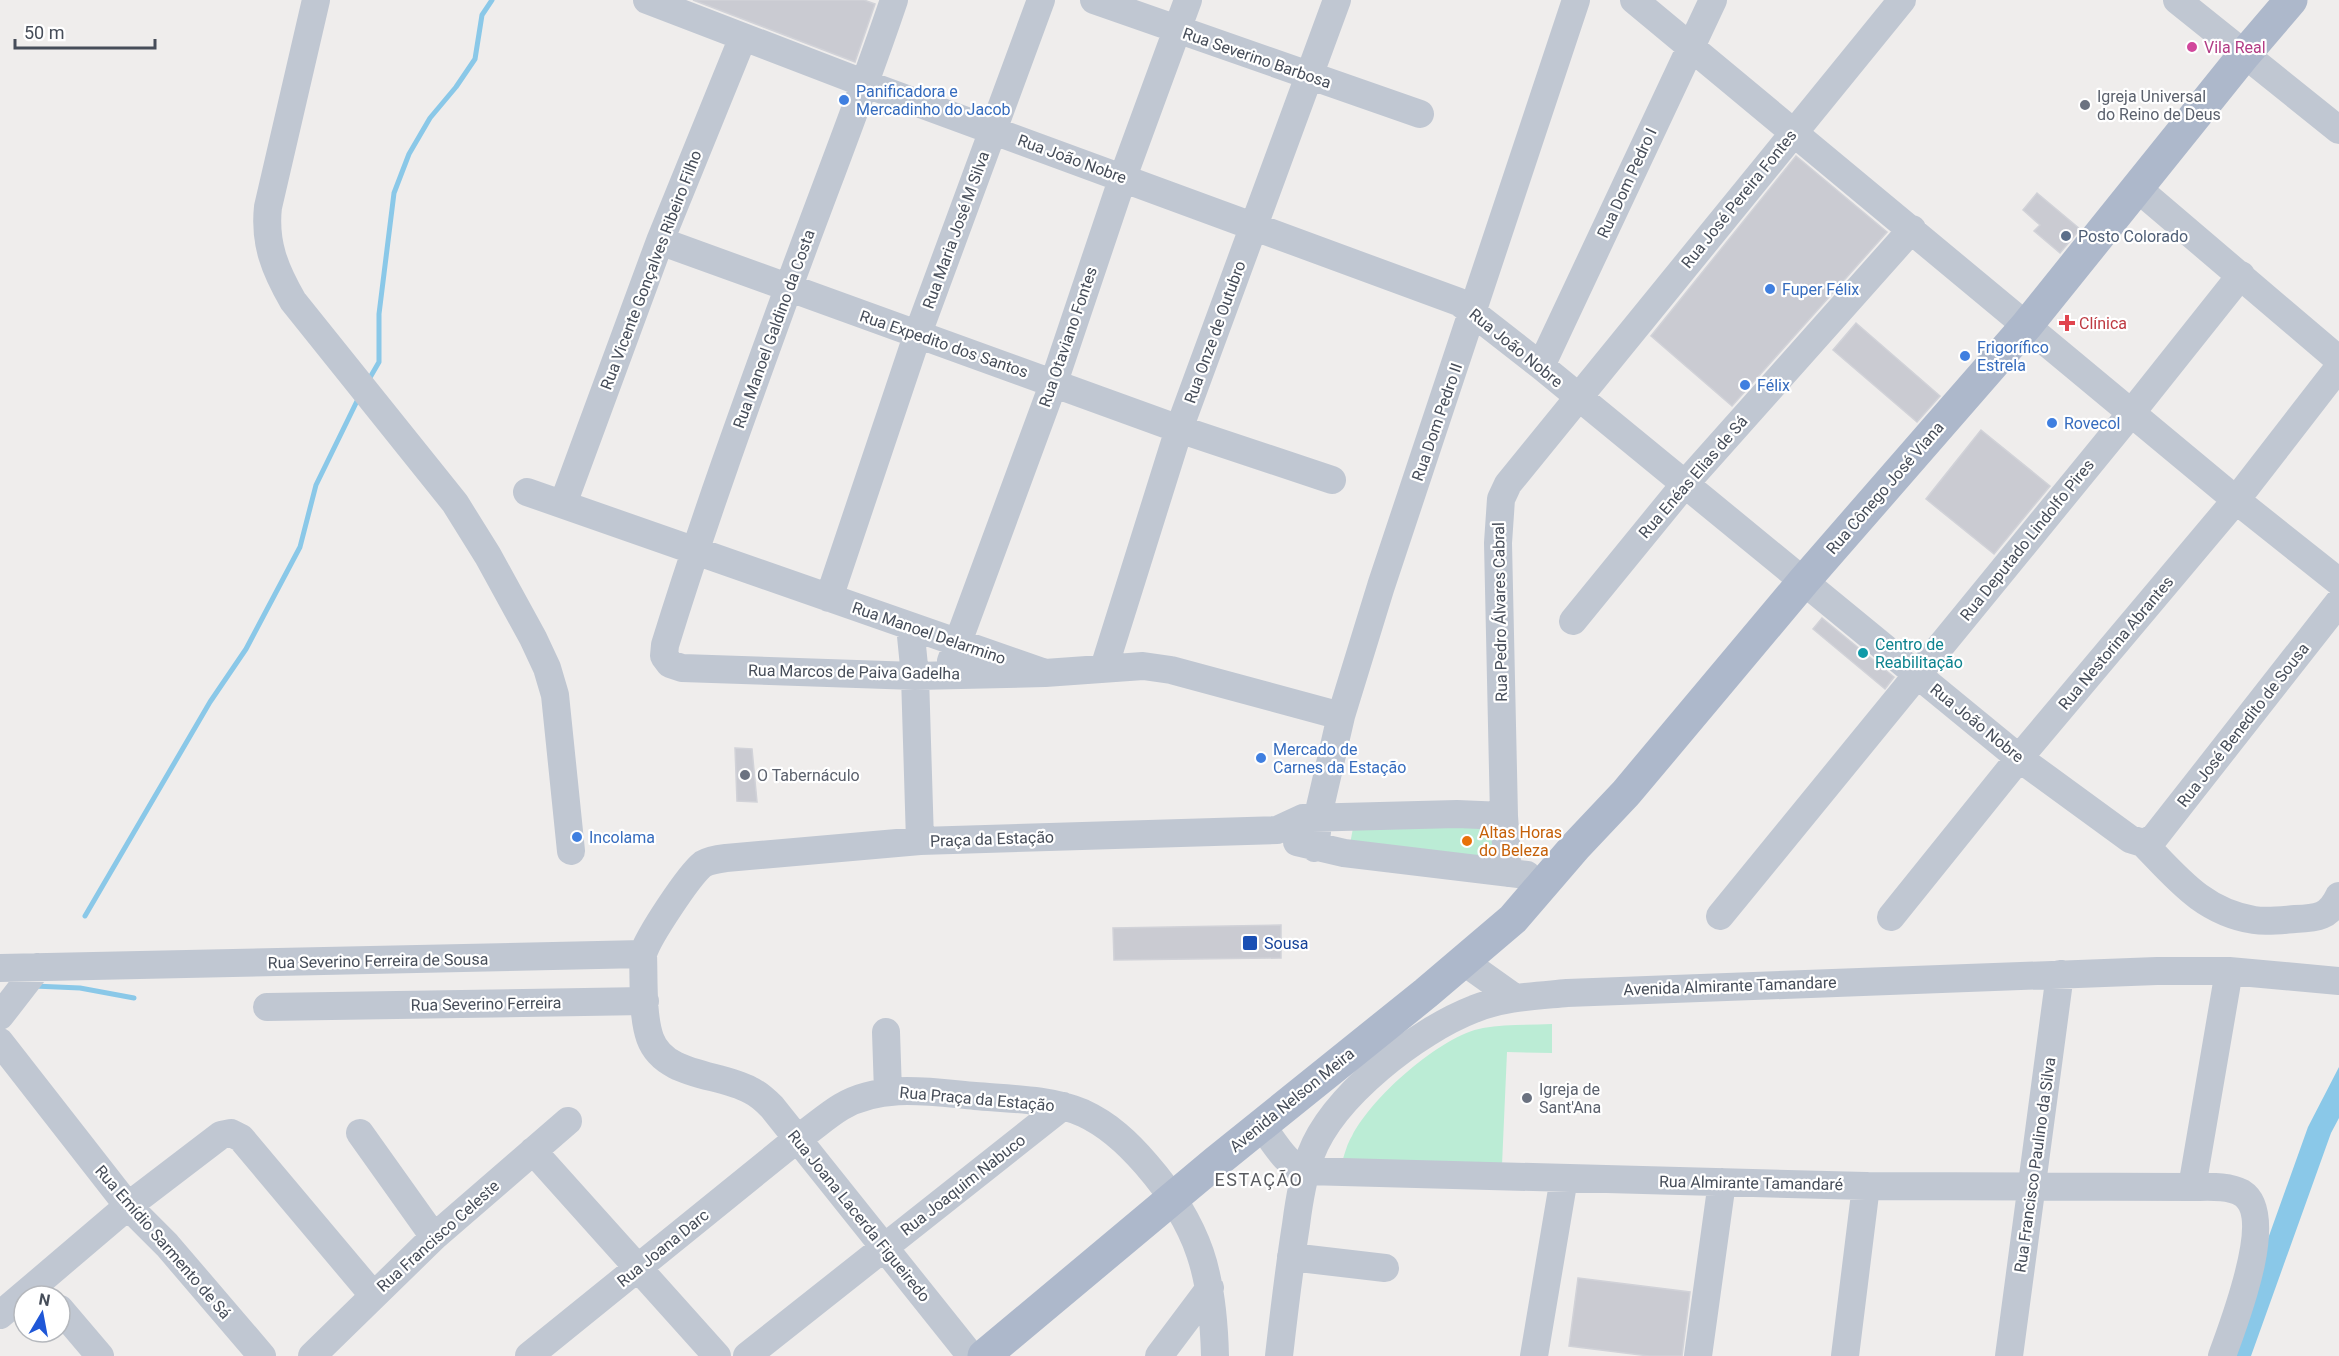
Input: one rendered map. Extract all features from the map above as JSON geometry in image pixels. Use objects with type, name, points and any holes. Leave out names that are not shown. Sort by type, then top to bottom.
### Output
[{"type":"main road","name":"Rua Cônego José Viana","points":[[1464,961],[1513,919],[1626,793],[1803,582],[2027,325],[2244,55],[2291,0]]},
{"type":"main road","name":"Avenida Nelson Meira","points":[[984,1356],[1261,1125],[1464,961]]},
{"type":"street","points":[[316,0],[268,207],[266,226],[271,255],[293,301],[455,502],[533,638],[547,668],[555,695],[572,851]]},
{"type":"street","name":"Rua João Nobre","points":[[647,0],[866,84],[1255,225],[1466,307],[2019,758],[2130,839],[2143,843],[2190,892],[2222,912],[2255,921],[2319,917],[2336,903]]},
{"type":"street","name":"Rua Manoel Galdino da Costa","points":[[666,660],[665,645],[695,549],[788,289],[866,84],[894,0]]},
{"type":"street","name":"Rua Maria José M Silva","points":[[829,598],[917,336],[1041,0]]},
{"type":"street","name":"Rua Severino Barbosa","points":[[1094,0],[1420,114]]},
{"type":"street","name":"Rua Otaviano Fontes","points":[[947,674],[1054,382],[1123,177],[1188,0]]},
{"type":"street","name":"Rua Onze de Outubro","points":[[1104,668],[1179,429],[1337,0]]},
{"type":"street","name":"Rua Dom Pedro II","points":[[1303,832],[1334,714],[1381,586],[1409,482],[1466,307],[1559,0]]},
{"type":"street","name":"Rua Dom Pedro II","points":[[1466,307],[1576,0]]},
{"type":"street","points":[[1635,0],[2236,500],[2339,582]]},
{"type":"street","name":"Rua Dom Pedro I","points":[[1540,366],[1713,0]]},
{"type":"street","name":"Rua José Pereira Fontes","points":[[1577,398],[1902,0]]},
{"type":"street","points":[[2176,0],[2339,130]]},
{"type":"street","name":"Rua Vicente Gonçalves Ribeiro Filho","points":[[563,504],[660,241],[743,37]]},
{"type":"street","points":[[2137,189],[2339,360]]},
{"type":"street","name":"Rua Enéas Elias de Sá","points":[[1573,621],[1684,485],[1912,229]]},
{"type":"street","name":"Rua Expedito dos Santos","points":[[660,241],[917,336],[1054,382],[1179,429],[1332,480]]},
{"type":"street","name":"Rua Deputado Lindolfo Pires","points":[[1720,916],[2132,412],[2241,275]]},
{"type":"street","name":"Rua Nestorina Abrantes","points":[[1891,917],[2019,758],[2236,500],[2339,367]]},
{"type":"street","name":"Rua Pedro Álvares Cabral","points":[[1508,873],[1504,816],[1498,543],[1501,499],[1508,484],[1577,398]]},
{"type":"street","name":"Rua Manoel Delarmino","points":[[527,492],[1045,673],[1143,666],[1171,670],[1334,714]]},
{"type":"street","name":"Rua José Benedito de Sousa","points":[[2143,843],[2154,838],[2339,602]]},
{"type":"street","points":[[910,626],[915,676],[920,841]]},
{"type":"street","name":"Rua Marcos de Paiva Gadelha","points":[[666,660],[682,668],[915,676],[1045,673]]},
{"type":"street","points":[[1303,832],[1457,814],[1504,816]]},
{"type":"street","points":[[1303,832],[1508,873],[1548,878]]},
{"type":"street","name":"Praça da Estação","points":[[643,954],[660,923],[697,870],[707,862],[726,858],[920,841],[1303,832]]},
{"type":"street","points":[[643,954],[645,1001]]},
{"type":"street","name":"Rua Severino Ferreira de Sousa","points":[[0,968],[643,954]]},
{"type":"street","points":[[1464,961],[1515,998]]},
{"type":"street","points":[[0,1016],[38,967]]},
{"type":"street","points":[[2192,1187],[2229,971]]},
{"type":"street","name":"Avenida Almirante Tamandare","points":[[1279,1356],[1291,1257],[1306,1171],[1315,1145],[1329,1122],[1366,1081],[1406,1047],[1439,1025],[1466,1012],[1515,998],[1579,992],[2060,974],[2229,971],[2339,981]]},
{"type":"street","name":"Rua Francisco Paulino da Silva","points":[[2009,1356],[2060,974]]},
{"type":"street","name":"Rua Severino Ferreira","points":[[267,1007],[645,1001]]},
{"type":"street","name":"Rua Joana Lacerda Figueiredo","points":[[645,1001],[650,1037],[663,1057],[690,1070],[751,1090],[772,1107],[971,1356]]},
{"type":"street","points":[[886,1032],[888,1092]]},
{"type":"street","name":"Rua Emídio Sarmento de Sá","points":[[0,1042],[128,1206],[166,1245],[262,1356]]},
{"type":"street","name":"Rua Praça da Estação","points":[[797,1139],[840,1107],[870,1095],[888,1092],[949,1093],[1063,1106]]},
{"type":"street","points":[[1063,1106],[1099,1121],[1119,1136],[1174,1199],[1197,1240],[1210,1288],[1215,1356]]},
{"type":"street","name":"Rua Joaquim Nabuco","points":[[747,1356],[1063,1106]]},
{"type":"street","name":"Rua Francisco Celeste","points":[[312,1356],[434,1236],[568,1121]]},
{"type":"street","points":[[1261,1125],[1291,1163],[1298,1169],[1306,1171]]},
{"type":"street","points":[[49,1284],[128,1206],[221,1135],[231,1133],[241,1138],[373,1295]]},
{"type":"street","points":[[360,1134],[434,1236]]},
{"type":"street","name":"Rua Joana Darc","points":[[529,1356],[797,1139]]},
{"type":"street","points":[[533,1151],[717,1356]]},
{"type":"street","name":"Rua Almirante Tamandaré","points":[[1306,1171],[1866,1186],[2192,1187],[2235,1190],[2250,1200],[2255,1230],[2249,1269],[2222,1356]]},
{"type":"street","points":[[1534,1356],[1564,1178]]},
{"type":"street","points":[[1698,1356],[1722,1182]]},
{"type":"street","points":[[1845,1356],[1866,1186]]},
{"type":"street","points":[[1291,1257],[1385,1268]]},
{"type":"street","points":[[1159,1356],[1210,1288]]},
{"type":"street","points":[[72,1322],[100,1356]]},
{"type":"green space","points":[[1496,824],[1495,859],[1350,844],[1353,828]]},
{"type":"green space","points":[[1552,1024],[1552,1053],[1507,1052],[1502,1165],[1342,1162],[1350,1139],[1362,1120],[1391,1087],[1428,1055],[1466,1033],[1483,1028]]},
{"type":"water","points":[[2339,1067],[2339,1118],[2331,1133],[2251,1356],[2226,1356],[2308,1127]]},
{"type":"building","points":[[693,0],[864,0],[875,4],[855,62]]},
{"type":"building","name":"Fuper Félix","points":[[1796,156],[1887,232],[1732,406],[1651,336]]},
{"type":"building","points":[[2037,193],[2080,229],[2060,253],[2034,231],[2040,225],[2023,210]]},
{"type":"building","points":[[1856,323],[1940,396],[1917,422],[1833,350]]},
{"type":"building","points":[[1981,430],[2050,486],[1994,554],[1926,499]]},
{"type":"building","points":[[1822,618],[1894,677],[1885,689],[1813,629]]},
{"type":"building","name":"O Tabernáculo","points":[[735,748],[752,749],[757,802],[737,801]]},
{"type":"building","points":[[1281,925],[1281,958],[1114,960],[1113,928]]},
{"type":"building","points":[[1578,1278],[1690,1292],[1682,1356],[1649,1356],[1569,1346]]},
{"type":"waterway","points":[[368,381],[379,362],[379,314],[394,193],[409,154],[430,118],[456,87],[475,59],[482,15],[492,0]]},
{"type":"waterway","points":[[85,916],[210,702],[246,649],[300,547],[316,485],[359,397]]},
{"type":"waterway","points":[[34,986],[80,988],[134,998]]},
{"type":"place","name":"Vila Real","points":[[2192,47]]},
{"type":"place","name":"Panificadora e Mercadinho do Jacob","points":[[844,100]]},
{"type":"place","name":"Igreja Universal do Reino de Deus","points":[[2085,105]]},
{"type":"place","name":"Posto Colorado","points":[[2066,236]]},
{"type":"place","name":"Fuper Félix","points":[[1770,289]]},
{"type":"place","name":"Clínica","points":[[2067,323]]},
{"type":"place","name":"Frigorífico Estrela","points":[[1965,356]]},
{"type":"place","name":"Félix","points":[[1745,385]]},
{"type":"place","name":"Rovecol","points":[[2052,423]]},
{"type":"place","name":"Centro de Reabilitação","points":[[1863,653]]},
{"type":"place","name":"Mercado de Carnes da Estação","points":[[1261,758]]},
{"type":"place","name":"O Tabernáculo","points":[[745,775]]},
{"type":"place","name":"Incolama","points":[[577,837]]},
{"type":"place","name":"Altas Horas do Beleza","points":[[1467,841]]},
{"type":"place","name":"Sousa","points":[[1250,943]]},
{"type":"place","name":"Igreja de Sant'Ana","points":[[1527,1098]]},
{"type":"district","name":"ESTAÇÃO","points":[[1259,1179]]}]
